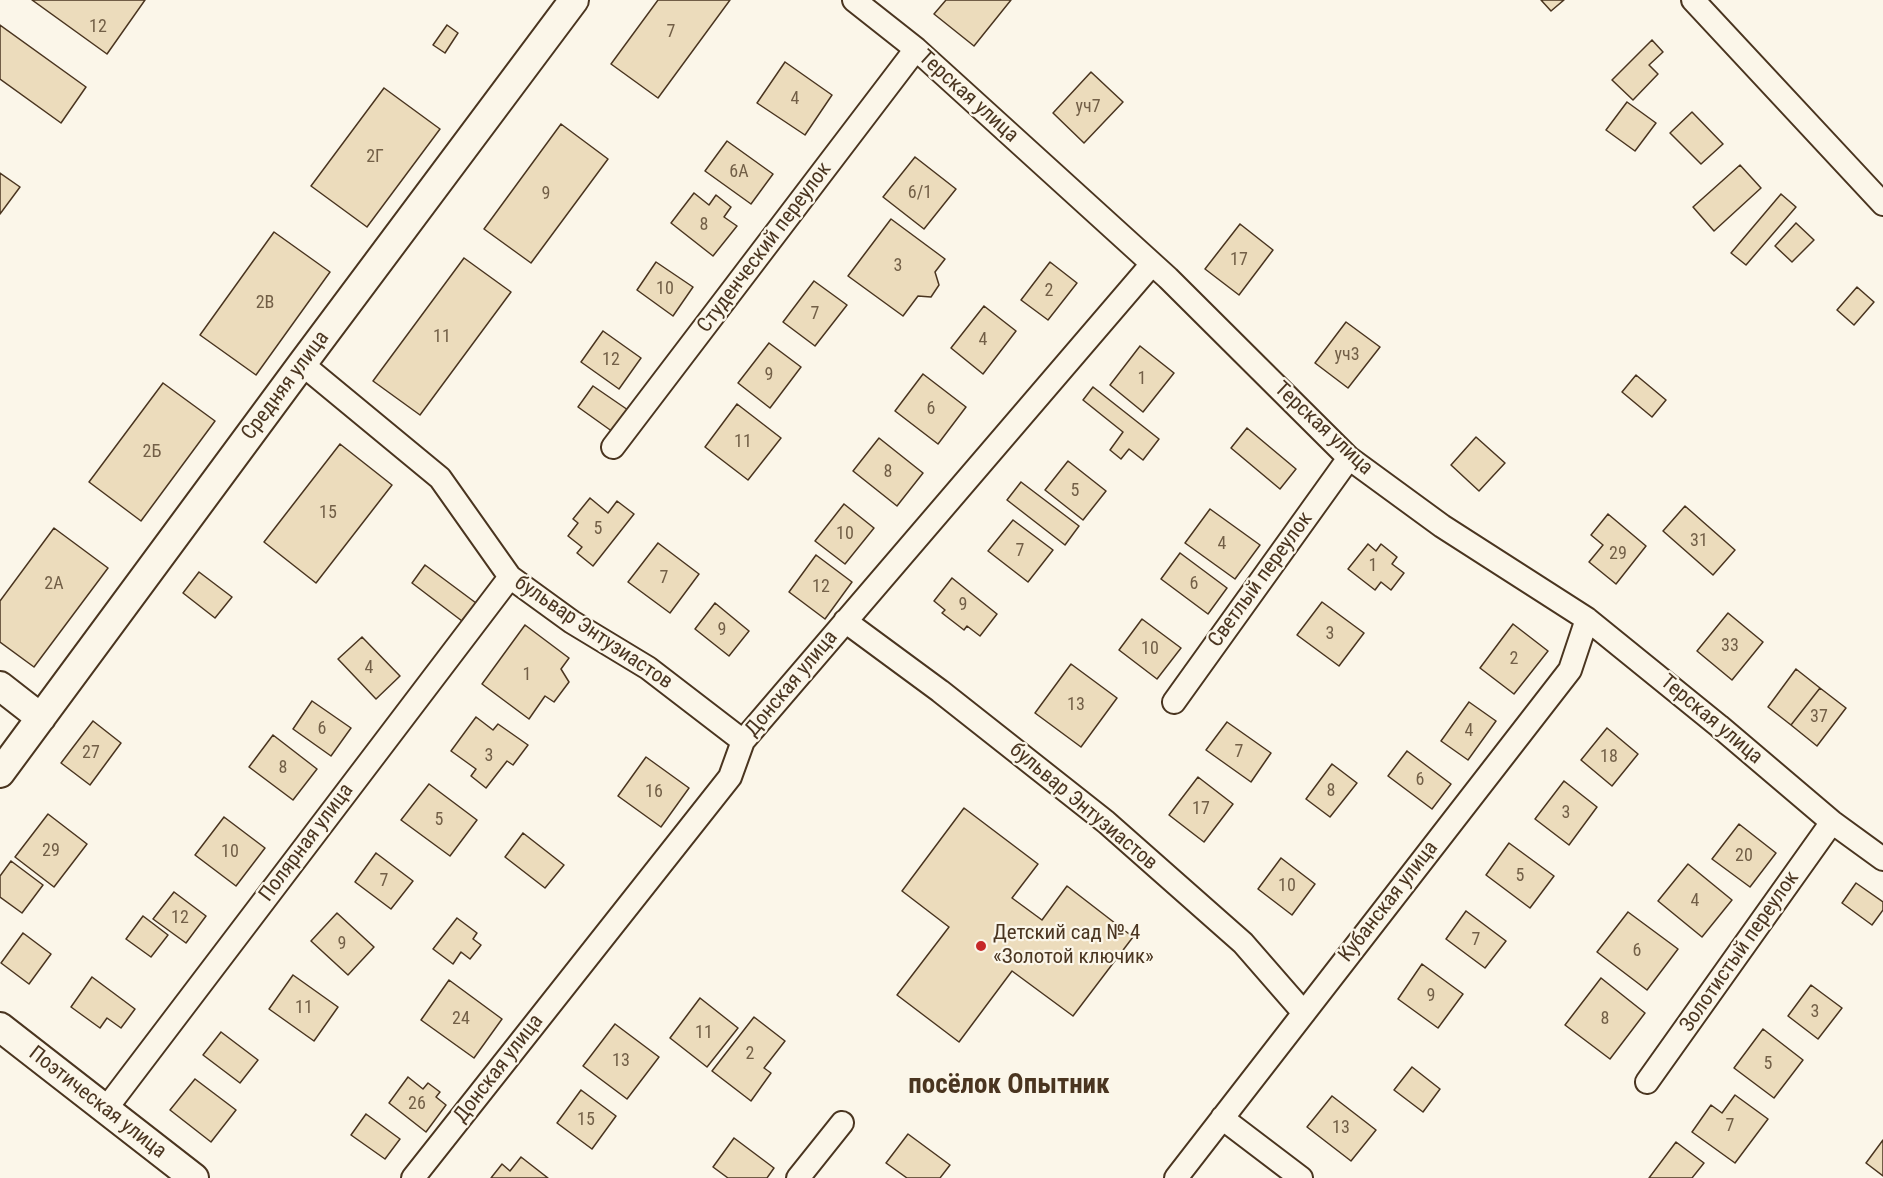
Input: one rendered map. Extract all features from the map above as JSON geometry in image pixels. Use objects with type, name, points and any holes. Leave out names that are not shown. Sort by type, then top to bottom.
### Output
[{"type":"street","name":"Средняя улица","points":[[0,773],[574,0]]},
{"type":"street","name":"Терская улица","points":[[854,0],[916,49],[1152,264],[1349,458],[1442,526],[1587,619],[1719,726],[1832,822],[1883,859]]},
{"type":"street","points":[[1693,0],[1883,204]]},
{"type":"street","name":"Студенческий переулок","points":[[613,447],[916,49]]},
{"type":"street","name":"Донская улица","points":[[413,1178],[730,777],[743,741],[1152,264]]},
{"type":"street","name":"бульвар Энтузиастов","points":[[302,364],[440,478],[510,577],[572,622],[648,668],[743,741]]},
{"type":"street","name":"Светлый переулок","points":[[1174,702],[1349,458]]},
{"type":"street","name":"Полярная улица","points":[[105,1110],[510,577]]},
{"type":"street","name":"Кубанская улица","points":[[1176,1178],[1569,670],[1587,619]]},
{"type":"street","name":"бульвар Энтузиастов","points":[[845,621],[940,691],[1106,822],[1243,943],[1304,1013]]},
{"type":"street","points":[[0,686],[41,718]]},
{"type":"street","name":"Золотистый переулок","points":[[1647,1082],[1832,822]]},
{"type":"street","name":"Поэтическая улица","points":[[0,1027],[194,1178]]},
{"type":"street","points":[[1222,1118],[1301,1178]]},
{"type":"street","points":[[798,1178],[842,1123]]},
{"type":"building","points":[[32,0],[145,0],[107,54]]},
{"type":"building","points":[[658,0],[730,0],[658,98],[611,64]]},
{"type":"building","points":[[946,0],[1011,0],[974,46],[934,14]]},
{"type":"building","points":[[1541,0],[1564,0],[1551,11]]},
{"type":"building","points":[[0,25],[86,87],[61,123],[0,79]]},
{"type":"building","points":[[447,25],[458,33],[445,53],[433,45]]},
{"type":"building","points":[[1652,40],[1663,52],[1649,65],[1658,74],[1633,100],[1612,80]]},
{"type":"building","points":[[785,62],[832,95],[805,135],[757,103]]},
{"type":"building","points":[[1091,72],[1123,102],[1084,143],[1053,113]]},
{"type":"building","points":[[384,88],[440,129],[367,227],[311,186]]},
{"type":"building","points":[[1627,102],[1656,123],[1635,151],[1606,130]]},
{"type":"building","points":[[1692,112],[1723,144],[1701,164],[1670,133]]},
{"type":"building","points":[[561,124],[608,159],[531,263],[484,229]]},
{"type":"building","points":[[727,141],[773,174],[751,204],[705,171]]},
{"type":"building","points":[[915,157],[956,189],[924,229],[883,197]]},
{"type":"building","points":[[1740,165],[1761,188],[1714,231],[1693,207]]},
{"type":"building","points":[[0,173],[20,187],[0,214]]},
{"type":"building","points":[[694,193],[709,205],[716,195],[731,207],[724,217],[737,226],[713,256],[671,223]]},
{"type":"building","points":[[1781,194],[1796,207],[1746,265],[1731,253]]},
{"type":"building","points":[[891,219],[945,259],[935,272],[939,285],[931,297],[918,296],[903,316],[848,276]]},
{"type":"building","points":[[1796,223],[1814,240],[1792,262],[1775,246]]},
{"type":"building","points":[[1240,224],[1273,250],[1239,295],[1205,269]]},
{"type":"building","points":[[274,232],[330,272],[256,375],[200,335]]},
{"type":"building","points":[[464,258],[511,292],[420,415],[373,381]]},
{"type":"building","points":[[656,262],[693,287],[673,316],[637,290]]},
{"type":"building","points":[[1050,262],[1077,283],[1048,320],[1021,300]]},
{"type":"building","points":[[814,281],[847,305],[815,346],[783,322]]},
{"type":"building","points":[[1857,287],[1874,302],[1854,325],[1837,310]]},
{"type":"building","points":[[984,306],[1016,331],[983,374],[951,348]]},
{"type":"building","points":[[1346,322],[1380,347],[1348,388],[1315,363]]},
{"type":"building","points":[[603,331],[641,358],[619,389],[581,362]]},
{"type":"building","points":[[769,343],[801,367],[770,408],[738,383]]},
{"type":"building","points":[[1140,346],[1174,373],[1143,412],[1110,385]]},
{"type":"building","points":[[923,374],[966,407],[938,444],[895,411]]},
{"type":"building","points":[[1636,375],[1666,400],[1652,417],[1622,392]]},
{"type":"building","points":[[163,383],[215,421],[141,521],[89,482]]},
{"type":"building","points":[[593,386],[628,410],[613,432],[578,407]]},
{"type":"building","points":[[1093,387],[1159,439],[1143,460],[1129,449],[1121,459],[1110,450],[1123,432],[1083,400]]},
{"type":"building","points":[[737,404],[781,438],[748,480],[705,447]]},
{"type":"building","points":[[1247,428],[1296,469],[1280,489],[1231,448]]},
{"type":"building","points":[[1476,437],[1505,463],[1479,491],[1451,465]]},
{"type":"building","points":[[879,438],[923,473],[897,506],[853,471]]},
{"type":"building","points":[[340,444],[392,485],[316,583],[264,542]]},
{"type":"building","points":[[1068,461],[1106,491],[1083,520],[1045,490]]},
{"type":"building","points":[[1021,482],[1079,526],[1065,545],[1007,500]]},
{"type":"building","points":[[590,498],[608,513],[617,501],[634,514],[593,566],[577,553],[582,547],[568,536],[578,523],[573,519]]},
{"type":"building","points":[[844,504],[874,528],[845,564],[815,541]]},
{"type":"building","points":[[1685,506],[1735,550],[1713,575],[1663,531]]},
{"type":"building","points":[[1210,509],[1260,545],[1235,579],[1185,543]]},
{"type":"building","points":[[1608,514],[1646,546],[1616,584],[1589,562],[1603,545],[1591,535]]},
{"type":"building","points":[[1013,520],[1053,550],[1028,582],[988,551]]},
{"type":"building","points":[[54,528],[108,568],[34,667],[0,642],[0,601]]},
{"type":"building","points":[[658,543],[699,574],[670,613],[628,582]]},
{"type":"building","points":[[1368,544],[1376,551],[1381,544],[1397,557],[1392,564],[1404,573],[1391,590],[1381,582],[1375,590],[1348,569]]},
{"type":"building","points":[[1180,553],[1227,588],[1208,614],[1161,579]]},
{"type":"building","points":[[816,555],[852,582],[825,619],[789,592]]},
{"type":"building","points":[[425,565],[476,603],[462,621],[412,583]]},
{"type":"building","points":[[199,572],[232,597],[215,618],[183,593]]},
{"type":"building","points":[[952,578],[997,614],[980,636],[967,626],[964,630],[942,613],[945,610],[934,601]]},
{"type":"building","points":[[1322,602],[1364,633],[1339,666],[1297,635]]},
{"type":"building","points":[[715,603],[749,631],[729,656],[695,629]]},
{"type":"building","points":[[1728,613],[1763,642],[1732,680],[1697,651]]},
{"type":"building","points":[[1142,619],[1181,648],[1157,679],[1119,650]]},
{"type":"building","points":[[1513,624],[1548,651],[1514,694],[1480,668]]},
{"type":"building","points":[[525,625],[569,658],[561,669],[569,682],[554,702],[545,696],[529,719],[482,684]]},
{"type":"building","points":[[362,637],[400,676],[376,699],[338,659]]},
{"type":"building","points":[[1071,664],[1117,698],[1081,747],[1035,713]]},
{"type":"building","points":[[1796,669],[1820,688],[1791,725],[1768,707]]},
{"type":"building","points":[[1820,688],[1846,708],[1817,746],[1791,725]]},
{"type":"building","points":[[312,701],[351,728],[331,756],[293,729]]},
{"type":"building","points":[[1469,702],[1496,721],[1468,760],[1441,741]]},
{"type":"building","points":[[476,717],[493,730],[498,724],[528,745],[513,765],[507,761],[486,788],[471,776],[476,769],[451,751]]},
{"type":"building","points":[[93,721],[121,743],[90,785],[61,763]]},
{"type":"building","points":[[1227,722],[1271,753],[1251,782],[1206,750]]},
{"type":"building","points":[[1607,728],[1638,754],[1612,786],[1581,760]]},
{"type":"building","points":[[273,735],[317,769],[293,800],[249,767]]},
{"type":"building","points":[[1407,751],[1451,784],[1432,809],[1388,776]]},
{"type":"building","points":[[646,757],[689,788],[661,827],[618,796]]},
{"type":"building","points":[[1332,764],[1357,783],[1330,817],[1306,799]]},
{"type":"building","points":[[1198,777],[1233,804],[1204,842],[1169,815]]},
{"type":"building","points":[[1564,781],[1597,807],[1569,845],[1535,819]]},
{"type":"building","points":[[429,784],[477,820],[450,856],[401,820]]},
{"type":"building","points":[[964,808],[1038,864],[1012,898],[1042,920],[1067,886],[1133,937],[1073,1016],[1012,971],[959,1042],[897,995],[949,927],[902,891]]},
{"type":"building","points":[[48,814],[87,844],[54,887],[15,857]]},
{"type":"building","points":[[224,817],[265,848],[236,886],[195,855]]},
{"type":"building","points":[[1739,824],[1776,853],[1750,887],[1712,859]]},
{"type":"building","points":[[523,833],[564,865],[545,888],[505,857]]},
{"type":"building","points":[[1509,843],[1554,876],[1530,908],[1486,875]]},
{"type":"building","points":[[376,853],[413,881],[391,909],[355,882]]},
{"type":"building","points":[[1281,858],[1315,884],[1292,915],[1258,889]]},
{"type":"building","points":[[11,861],[43,885],[22,913],[0,897],[0,876]]},
{"type":"building","points":[[1688,864],[1732,900],[1702,937],[1658,901]]},
{"type":"building","points":[[1856,883],[1883,902],[1883,910],[1872,925],[1842,903]]},
{"type":"building","points":[[174,892],[206,916],[186,943],[153,919]]},
{"type":"building","points":[[1466,911],[1506,941],[1485,968],[1446,939]]},
{"type":"building","points":[[1628,912],[1678,949],[1647,990],[1597,952]]},
{"type":"building","points":[[337,913],[374,947],[348,975],[311,941]]},
{"type":"building","points":[[143,916],[168,935],[151,957],[126,939]]},
{"type":"building","points":[[457,918],[477,933],[473,939],[481,945],[470,959],[461,952],[453,964],[433,949]]},
{"type":"building","points":[[23,933],[51,954],[29,984],[1,963]]},
{"type":"building","points":[[1422,964],[1463,994],[1438,1028],[1398,999]]},
{"type":"building","points":[[293,975],[338,1007],[314,1041],[269,1009]]},
{"type":"building","points":[[92,977],[135,1009],[121,1028],[107,1018],[100,1028],[71,1007]]},
{"type":"building","points":[[1601,978],[1645,1013],[1610,1059],[1565,1025]]},
{"type":"building","points":[[449,980],[502,1019],[474,1058],[421,1020]]},
{"type":"building","points":[[1811,985],[1842,1008],[1818,1039],[1788,1016]]},
{"type":"building","points":[[700,998],[738,1028],[707,1067],[670,1038]]},
{"type":"building","points":[[754,1017],[785,1041],[764,1068],[771,1073],[751,1101],[712,1071]]},
{"type":"building","points":[[615,1024],[659,1057],[627,1099],[583,1066]]},
{"type":"building","points":[[1763,1029],[1803,1060],[1774,1098],[1734,1068]]},
{"type":"building","points":[[221,1032],[258,1060],[240,1083],[203,1055]]},
{"type":"building","points":[[1412,1067],[1440,1089],[1423,1112],[1394,1090]]},
{"type":"building","points":[[408,1077],[423,1089],[428,1083],[440,1092],[436,1097],[446,1105],[426,1132],[389,1103]]},
{"type":"building","points":[[195,1079],[236,1110],[211,1142],[170,1110]]},
{"type":"building","points":[[581,1090],[616,1116],[592,1149],[557,1123]]},
{"type":"building","points":[[1735,1095],[1768,1119],[1735,1163],[1692,1132],[1711,1105],[1722,1113]]},
{"type":"building","points":[[1332,1096],[1376,1130],[1351,1161],[1307,1127]]},
{"type":"building","points":[[366,1114],[400,1139],[385,1159],[351,1135]]},
{"type":"building","points":[[908,1134],[950,1165],[940,1178],[907,1178],[886,1163]]},
{"type":"building","points":[[734,1138],[774,1168],[767,1178],[728,1178],[713,1167]]},
{"type":"building","points":[[1883,1140],[1883,1176],[1866,1163]]},
{"type":"building","points":[[1676,1142],[1704,1163],[1692,1178],[1649,1178]]},
{"type":"building","points":[[521,1157],[548,1178],[491,1178],[502,1164],[510,1171]]},
{"type":"place","name":"Детский сад № 4 «Золотой ключик»","points":[[981,946]]},
{"type":"district","name":"посёлок Опытник","points":[[1009,1086]]}]
